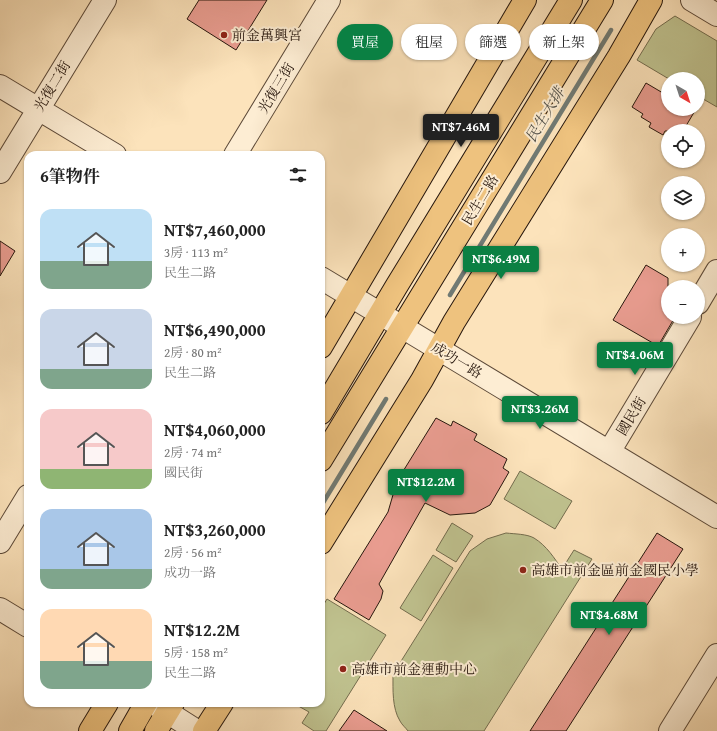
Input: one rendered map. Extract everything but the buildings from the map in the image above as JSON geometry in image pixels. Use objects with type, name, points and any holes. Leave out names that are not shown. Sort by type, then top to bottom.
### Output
[{"type":"main road","points":[[325,340],[526,0]]},
{"type":"main road","name":"民生二路","points":[[325,406],[571,0]]},
{"type":"main road","name":"民生二路","points":[[325,453],[602,0]]},
{"type":"main road","points":[[325,537],[619,56],[651,0]]},
{"type":"main road","points":[[90,731],[105,707]]},
{"type":"main road","points":[[130,731],[144,707]]},
{"type":"main road","points":[[156,731],[164,707]]},
{"type":"main road","points":[[204,731],[219,707]]},
{"type":"street","name":"光復二街","points":[[0,172],[105,0]]},
{"type":"street","name":"光復三街","points":[[237,151],[329,0]]},
{"type":"street","points":[[692,0],[717,15]]},
{"type":"street","points":[[0,86],[109,151]]},
{"type":"street","points":[[705,291],[717,271]]},
{"type":"street","name":"成功一路","points":[[325,280],[717,517]]},
{"type":"street","name":"國民街","points":[[609,452],[686,324]]},
{"type":"street","points":[[0,542],[24,503]]},
{"type":"street","points":[[0,609],[24,624]]},
{"type":"street","points":[[670,731],[717,655]]},
{"type":"street","points":[[165,707],[197,731]]},
{"type":"green space","points":[[675,16],[717,41],[717,107],[705,100],[705,72],[661,72],[661,74],[637,60],[656,29]]},
{"type":"green space","points":[[520,471],[572,501],[555,529],[504,499]]},
{"type":"green space","points":[[452,523],[473,536],[456,562],[436,550]]},
{"type":"green space","points":[[506,533],[524,535],[539,541],[553,556],[562,569],[574,550],[592,559],[484,731],[408,731],[397,716],[394,699],[393,674],[470,551],[487,539]]},
{"type":"green space","points":[[433,555],[453,568],[421,621],[400,608]]},
{"type":"green space","name":"高雄市前金運動中心","points":[[327,599],[386,635],[326,731],[314,731],[302,723],[309,712],[300,707],[325,707],[325,602]]},
{"type":"waterway","name":"民生大排","points":[[450,295],[611,30]]},
{"type":"waterway","name":"民生大排","points":[[325,499],[386,399]]},
{"type":"place","name":"前金萬興宮","points":[[224,35]]},
{"type":"place","name":"高雄市前金區前金國民小學","points":[[523,570]]},
{"type":"place","name":"高雄市前金運動中心","points":[[343,669]]}]
